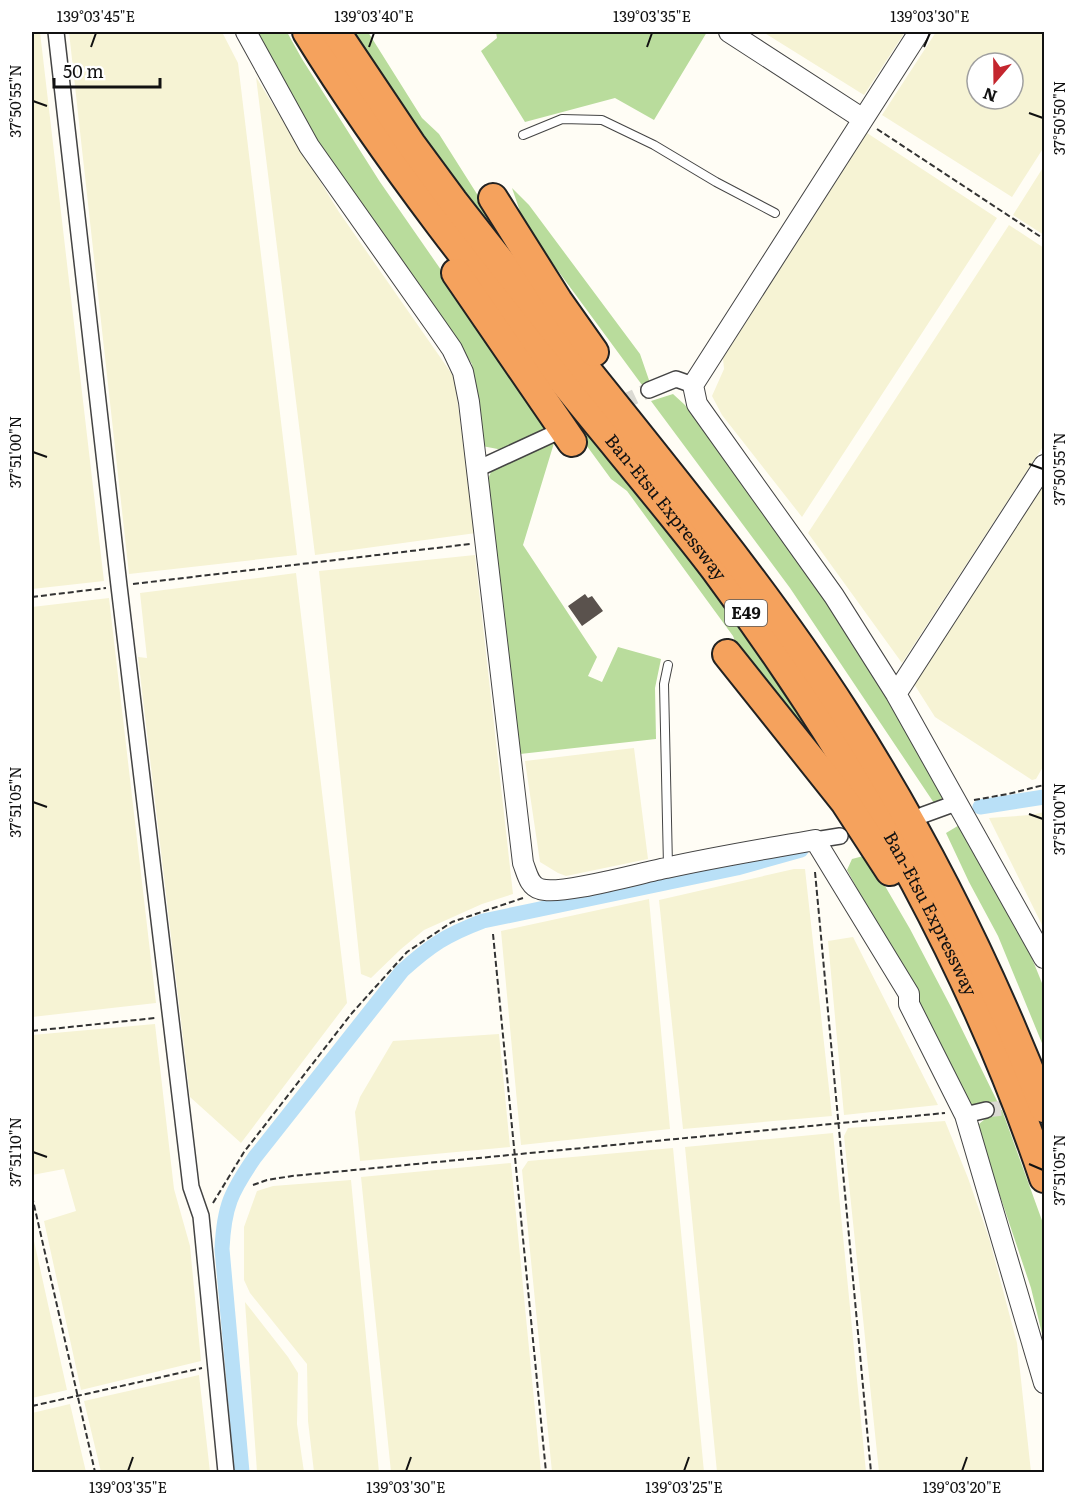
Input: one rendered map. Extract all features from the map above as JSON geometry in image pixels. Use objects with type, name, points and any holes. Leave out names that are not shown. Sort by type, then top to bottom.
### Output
[{"type":"highway","name":"Ban-Etsu Expressway","points":[[307,32],[354,105],[434,216],[713,567],[765,638],[824,726],[883,823],[940,932],[995,1048],[1040,1165]]},
{"type":"highway","name":"Ban-Etsu Expressway","points":[[336,32],[411,144],[453,201],[732,552],[826,685],[895,795],[933,863],[988,972],[1019,1042],[1044,1108]]},
{"type":"highway","points":[[354,105],[381,165],[562,438]]},
{"type":"highway","points":[[493,198],[558,301],[679,466],[732,552]]},
{"type":"highway","points":[[727,654],[845,802],[894,878],[952,985],[1040,1165]]},
{"type":"street","points":[[56,32],[170,1016],[191,1187],[201,1216],[226,1473]]},
{"type":"street","points":[[246,32],[309,146],[452,350],[463,372],[486,542],[523,863],[529,880],[536,889],[566,890],[668,867],[818,844],[840,836]]},
{"type":"street","points":[[729,32],[863,119]]},
{"type":"street","points":[[919,32],[693,385],[697,404],[834,596],[896,694],[1044,958]]},
{"type":"street","points":[[649,390],[676,380],[693,385]]},
{"type":"street","points":[[477,469],[562,438]]},
{"type":"street","points":[[896,694],[1044,465]]},
{"type":"street","points":[[923,815],[956,803]]},
{"type":"street","points":[[818,844],[909,994],[909,1004],[965,1115],[1044,1383]]},
{"type":"street","points":[[965,1115],[986,1110]]},
{"type":"lane","points":[[523,135],[562,119],[602,120],[654,145],[716,182],[775,213]]},
{"type":"lane","points":[[668,665],[664,684],[668,867]]},
{"type":"path","points":[[863,119],[1044,239]]},
{"type":"path","points":[[32,597],[486,542]]},
{"type":"path","points":[[956,803],[1044,785]]},
{"type":"path","points":[[818,844],[814,862],[871,1473]]},
{"type":"path","points":[[201,1216],[215,1202],[244,1152],[352,1013],[407,952],[452,922],[514,902],[536,889]]},
{"type":"path","points":[[493,934],[546,1473]]},
{"type":"path","points":[[32,1031],[170,1016]]},
{"type":"path","points":[[253,1185],[292,1176],[948,1113],[965,1115]]},
{"type":"path","points":[[32,1196],[95,1473]]},
{"type":"path","points":[[32,1406],[217,1365]]},
{"type":"shaded area","points":[[32,32],[40,32],[104,581],[32,589]]},
{"type":"shaded area","points":[[69,32],[222,32],[238,63],[297,555],[129,574]]},
{"type":"shaded area","points":[[763,32],[905,32],[864,95]]},
{"type":"shaded area","points":[[936,32],[1044,32],[1044,147],[1012,197],[882,115]]},
{"type":"shaded area","points":[[256,77],[339,212],[454,377],[476,533],[315,555]]},
{"type":"shaded area","points":[[867,133],[997,218],[802,517],[722,415],[712,396],[724,369],[723,358]]},
{"type":"shaded area","points":[[1044,166],[1044,235],[1013,215]]},
{"type":"shaded area","points":[[1009,225],[1044,248],[1044,445],[902,663],[808,533]]},
{"type":"shaded area","points":[[1044,481],[1044,765],[1036,779],[1032,780],[935,717],[914,684]]},
{"type":"shaded area","points":[[475,555],[513,894],[482,904],[424,930],[371,978],[361,974],[319,571]]},
{"type":"shaded area","points":[[296,573],[347,1003],[241,1143],[190,1097],[138,657],[147,658],[140,593]]},
{"type":"shaded area","points":[[109,598],[156,1003],[32,1017],[32,607]]},
{"type":"shaded area","points":[[634,748],[648,859],[566,876],[540,862],[525,761]]},
{"type":"shaded area","points":[[1044,812],[1044,929],[989,818]]},
{"type":"shaded area","points":[[794,869],[805,869],[832,1116],[683,1129],[659,900]]},
{"type":"shaded area","points":[[649,899],[670,1129],[521,1145],[501,931]]},
{"type":"shaded area","points":[[853,937],[938,1105],[844,1115],[828,941]]},
{"type":"shaded area","points":[[155,1024],[174,1189],[190,1246],[201,1361],[81,1390],[44,1221],[76,1211],[64,1169],[32,1175],[32,1035]]},
{"type":"shaded area","points":[[499,1034],[510,1147],[360,1161],[355,1112],[360,1097],[393,1041]]},
{"type":"shaded area","points":[[945,1121],[989,1238],[1017,1343],[1031,1472],[879,1472],[844,1136],[848,1128]]},
{"type":"shaded area","points":[[833,1133],[866,1472],[717,1472],[685,1147]]},
{"type":"shaded area","points":[[673,1148],[704,1472],[552,1472],[522,1170],[528,1161]]},
{"type":"shaded area","points":[[511,1163],[541,1472],[391,1472],[361,1177]]},
{"type":"shaded area","points":[[351,1180],[379,1472],[314,1472],[308,1421],[307,1364],[250,1293],[244,1280],[244,1227],[257,1191],[273,1186]]},
{"type":"shaded area","points":[[32,1232],[67,1390],[32,1398]]},
{"type":"shaded area","points":[[245,1302],[298,1373],[297,1424],[304,1472],[257,1472]]},
{"type":"shaded area","points":[[199,1375],[210,1472],[101,1472],[84,1401]]},
{"type":"shaded area","points":[[70,1404],[86,1472],[32,1472],[32,1413]]},
{"type":"green space","points":[[255,32],[287,32],[380,182],[550,427],[503,450],[482,446],[472,364],[310,131]]},
{"type":"green space","points":[[353,32],[368,32],[422,118],[439,134],[501,232],[499,238],[416,127]]},
{"type":"green space","points":[[496,32],[707,32],[654,120],[615,98],[525,122],[481,51],[497,38]]},
{"type":"green space","points":[[512,188],[529,205],[640,354],[650,383],[642,385],[525,226]]},
{"type":"green space","points":[[673,394],[685,405],[814,579],[946,793],[936,806],[790,588],[651,401]]},
{"type":"green space","points":[[579,424],[697,570],[789,698],[836,772],[743,661],[733,636],[627,491],[611,479],[573,427]]},
{"type":"green space","points":[[553,440],[523,545],[597,657],[588,676],[602,682],[618,647],[661,659],[655,688],[656,739],[520,754],[487,481],[492,470]]},
{"type":"green space","points":[[961,824],[1031,956],[1044,988],[1044,1048],[998,936],[946,833]]},
{"type":"green space","points":[[867,855],[910,929],[1000,1107],[975,1108],[967,1104],[900,968],[847,870],[852,859]]},
{"type":"green space","points":[[1002,1110],[1044,1226],[1044,1342],[1031,1288],[978,1130],[979,1124],[991,1114],[989,1111]]},
{"type":"building","points":[[585,594],[588,598],[592,596],[603,611],[582,626],[568,606]]},
{"type":"waterway","points":[[980,807],[1044,797]]},
{"type":"waterway","points":[[242,1472],[222,1249],[230,1200],[255,1157],[402,971],[440,942],[483,921],[737,868],[801,850]]},
{"type":"tunnel","points":[[559,432],[649,390]]},
{"type":"tunnel","points":[[986,1110],[1022,1106]]}]
